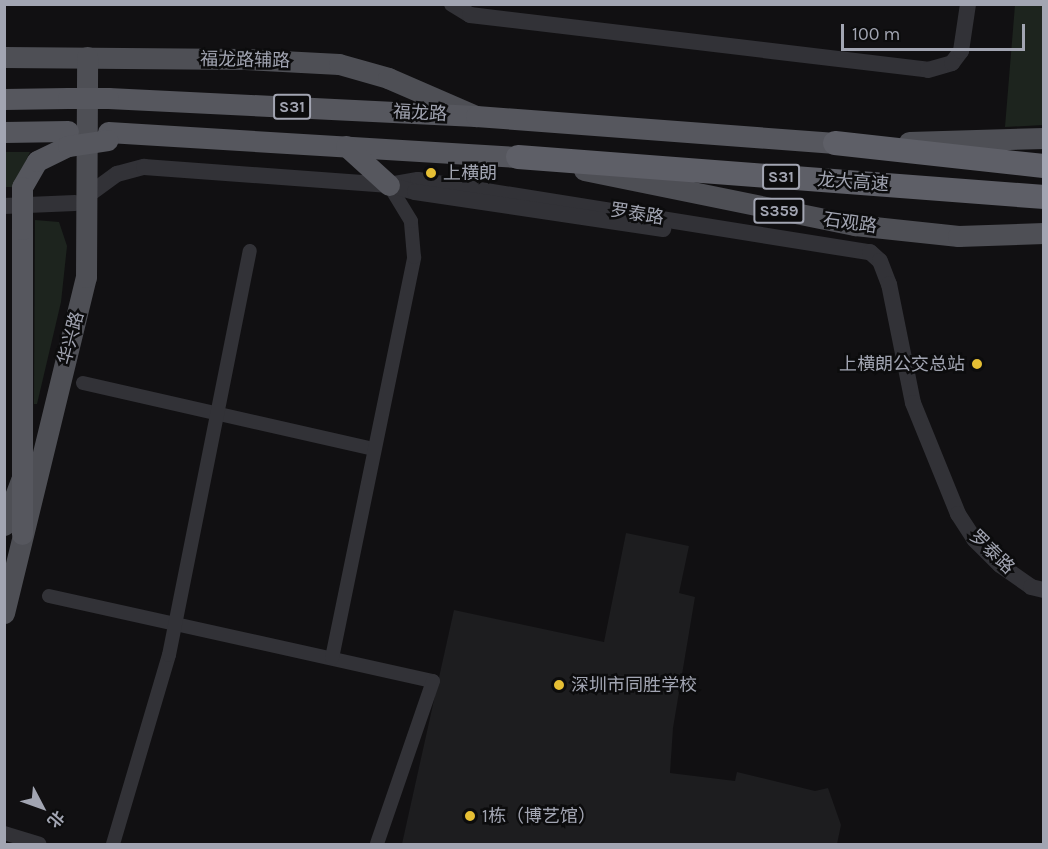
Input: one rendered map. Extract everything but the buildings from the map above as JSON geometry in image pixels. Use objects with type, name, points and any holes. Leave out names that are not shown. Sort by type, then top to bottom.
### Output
[{"type":"highway","name":"福龙路","points":[[4,99],[108,98],[476,116],[835,143]]},
{"type":"highway","name":"福龙路","points":[[4,132],[68,138],[146,136],[518,157]]},
{"type":"highway","points":[[13,529],[24,475],[22,187],[38,161],[68,138]]},
{"type":"highway","name":"龙大高速","points":[[835,143],[1044,166]]},
{"type":"highway","points":[[346,146],[389,185]]},
{"type":"highway","name":"龙大高速","points":[[518,157],[1044,197]]},
{"type":"main road","name":"福龙路辅路","points":[[4,57],[339,64],[388,78],[476,116]]},
{"type":"main road","name":"华兴路","points":[[4,613],[13,529],[83,294],[82,199],[87,57]]},
{"type":"main road","points":[[835,143],[1044,138]]},
{"type":"main road","name":"石观路","points":[[518,157],[855,225],[958,236],[1044,233]]},
{"type":"main road","name":"华兴路","points":[[24,475],[70,293],[82,199]]},
{"type":"street","points":[[452,4],[470,15],[928,70],[952,63],[961,51],[968,4]]},
{"type":"street","name":"罗泰路","points":[[82,199],[117,174],[144,166],[389,185],[416,192],[880,261],[889,284],[914,403],[958,514],[974,539],[1000,565],[1031,587],[1044,590]]},
{"type":"street","points":[[332,658],[414,257],[411,221],[389,185]]},
{"type":"street","points":[[4,206],[82,199]]},
{"type":"street","points":[[113,844],[174,626],[250,251]]},
{"type":"street","points":[[83,383],[374,449]]},
{"type":"street","points":[[49,596],[174,626],[433,681],[377,844]]},
{"type":"street","points":[[4,833],[39,844]]},
{"type":"shaded area","points":[[1015,5],[1043,5],[1043,125],[1005,127]]},
{"type":"shaded area","points":[[4,152],[30,152],[14,187],[5,187]]},
{"type":"shaded area","points":[[35,220],[59,222],[67,246],[61,302],[37,404],[34,404]]},
{"type":"shaded area","name":"深圳市同胜学校","points":[[626,533],[689,546],[679,593],[695,597],[673,728],[670,773],[735,781],[737,772],[815,791],[828,788],[841,825],[837,844],[402,844],[454,610],[604,642]]},
{"type":"place","name":"上横朗","points":[[431,173]]},
{"type":"place","name":"上横朗公交总站","points":[[977,364]]},
{"type":"place","name":"深圳市同胜学校","points":[[559,685]]},
{"type":"place","name":"1栋（博艺馆）","points":[[470,816]]}]
